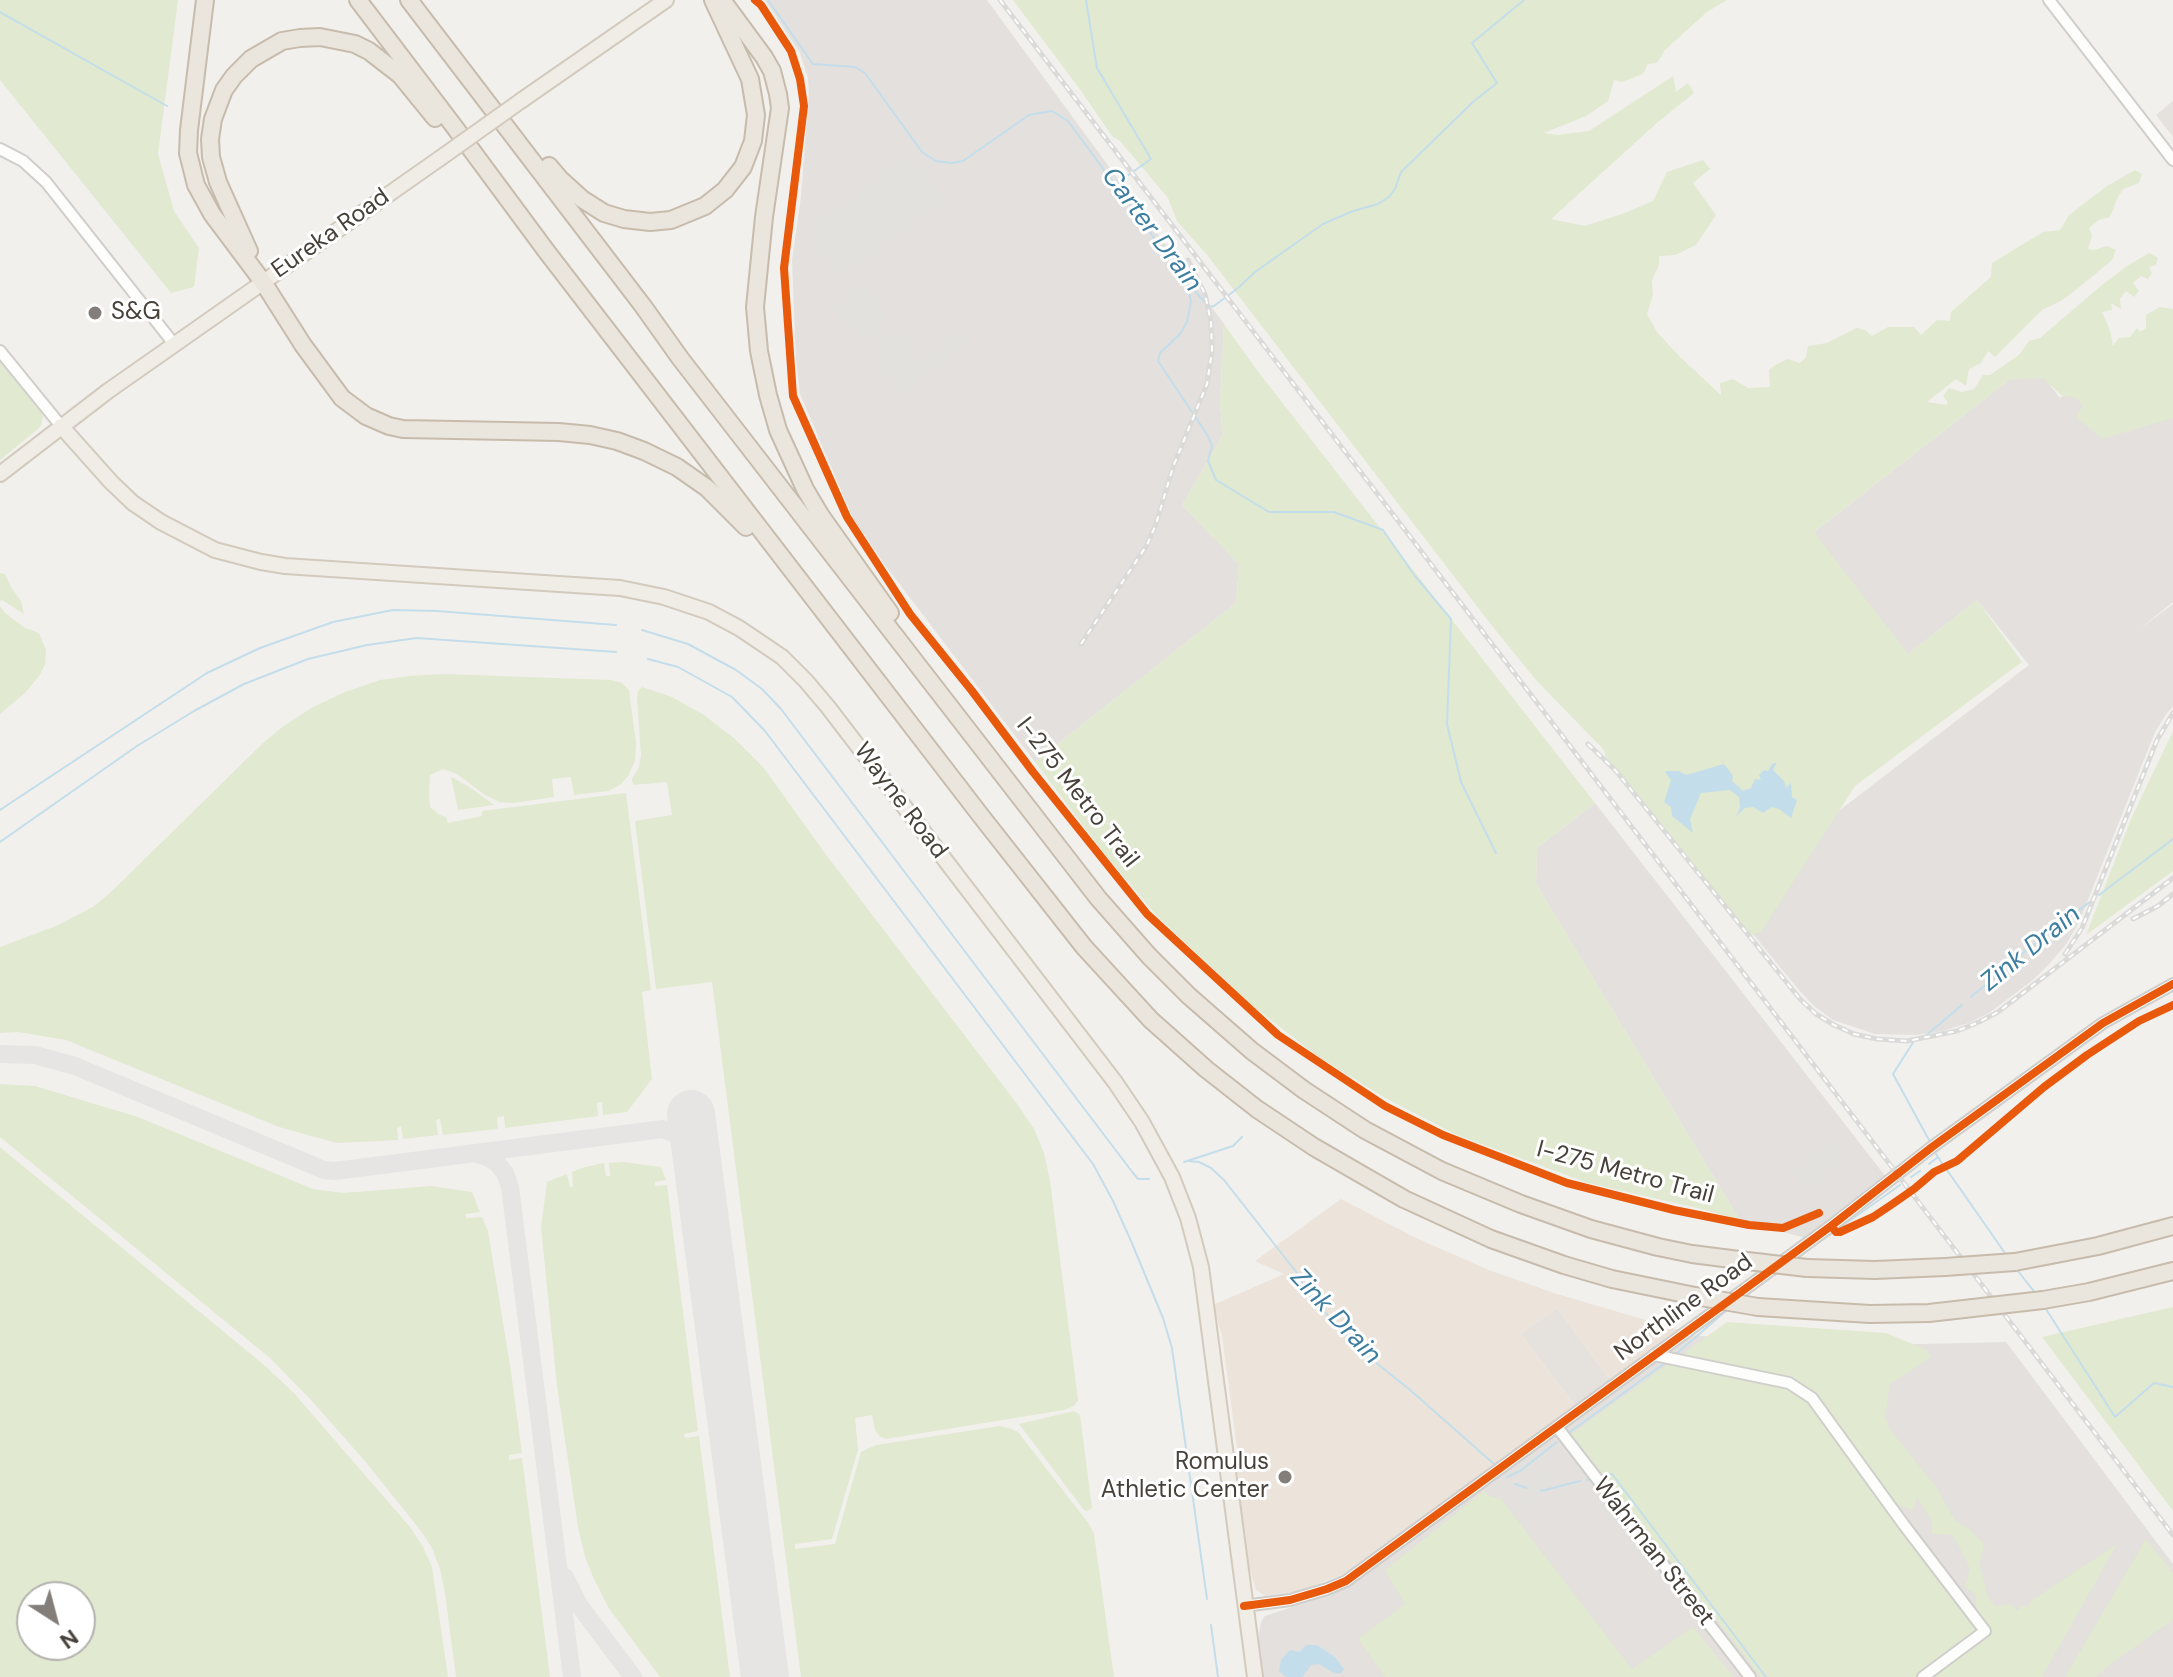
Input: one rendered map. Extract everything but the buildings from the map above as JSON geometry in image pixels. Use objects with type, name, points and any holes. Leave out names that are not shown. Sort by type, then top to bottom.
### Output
[{"type":"highway","points":[[205,0],[189,130],[188,153],[196,185],[212,214],[263,282],[334,389],[357,410],[378,422],[411,430],[521,430],[590,435],[617,441],[677,467],[707,488],[734,513],[893,713],[955,782]]},
{"type":"highway","points":[[358,0],[547,252],[1084,947],[1151,1020],[1206,1069],[1290,1132],[1379,1186],[1480,1234],[1612,1279],[1758,1307],[1870,1314],[1929,1313],[2043,1300],[2173,1271]]},
{"type":"highway","points":[[411,2],[560,179],[604,213],[650,222],[671,220],[705,206],[725,190],[743,167],[753,141],[756,115],[750,79],[713,0]]},
{"type":"highway","points":[[722,0],[772,71],[780,108],[755,307],[759,351],[778,430],[821,516],[986,753]]},
{"type":"highway","points":[[411,2],[689,370],[1098,898],[1149,956],[1230,1033],[1304,1090],[1397,1148],[1442,1171],[1580,1226],[1692,1254],[1807,1268],[1875,1270],[1945,1267],[2015,1262],[2098,1246],[2173,1226]]},
{"type":"highway","points":[[263,282],[218,182],[211,148],[213,119],[224,90],[251,59],[282,41],[300,38],[320,37],[355,44],[385,62],[400,75],[502,202],[547,252]]},
{"type":"main road","name":"Eureka Road","points":[[0,474],[174,344],[666,0]]},
{"type":"main road","name":"Wayne Road","points":[[61,426],[133,503],[161,522],[215,550],[285,566],[635,590],[692,606],[724,619],[768,647],[795,669],[828,707],[1115,1082],[1153,1140],[1172,1177],[1188,1218],[1201,1267],[1255,1677]]},
{"type":"street","points":[[2049,0],[2173,160]]},
{"type":"street","points":[[0,149],[23,161],[46,182],[174,344]]},
{"type":"street","points":[[0,351],[61,426]]},
{"type":"street","name":"Northline Road","points":[[1244,1606],[1290,1600],[1346,1581],[2103,1023],[2173,984]]},
{"type":"street","points":[[1654,1355],[1789,1383],[1812,1398],[1985,1631],[1923,1677]]},
{"type":"street","name":"Wahrman Street","points":[[1557,1427],[1750,1677]]},
{"type":"shaded area","points":[[765,0],[987,0],[1224,324],[1220,404],[1223,435],[1182,505],[1239,564],[1236,603],[1035,762],[885,565],[853,518],[800,394],[792,260],[801,197],[808,78],[800,53]]},
{"type":"shaded area","points":[[2173,101],[2173,137],[2156,115]]},
{"type":"shaded area","points":[[904,158],[908,163],[913,159],[947,204],[936,212],[932,208],[845,275],[841,270],[836,274],[808,238],[813,235],[809,230]]},
{"type":"shaded area","points":[[866,284],[889,315],[885,319],[888,323],[867,340],[863,336],[858,339],[832,306]]},
{"type":"shaded area","points":[[896,332],[899,336],[904,333],[915,346],[910,351],[923,367],[930,363],[926,358],[960,332],[969,343],[901,395],[872,358],[877,354],[874,349]]},
{"type":"shaded area","points":[[2145,332],[2173,368],[2173,602],[2137,631],[2173,604],[2173,707],[2155,732],[2079,922],[2067,943],[2033,980],[1989,1013],[1969,1023],[1917,1035],[1875,1034],[1833,1020],[1799,990],[1724,899],[2029,665],[1977,600],[1908,654],[1813,533],[2032,362],[2060,398]]},
{"type":"shaded area","points":[[1595,803],[1886,1177],[1805,1238],[1740,1220],[1536,884],[1537,848]]},
{"type":"shaded area","points":[[1835,1138],[1842,1147],[1837,1152],[1844,1160],[1807,1188],[1793,1170]]},
{"type":"shaded area","points":[[1341,1199],[1416,1238],[1489,1270],[1554,1293],[1683,1331],[1612,1383],[1557,1308],[1521,1334],[1577,1408],[1452,1500],[1432,1510],[1388,1545],[1343,1574],[1300,1591],[1265,1596],[1256,1590],[1247,1560],[1236,1476],[1238,1456],[1222,1336],[1213,1305],[1284,1274],[1255,1261]]},
{"type":"shaded area","points":[[1557,1308],[1612,1383],[1577,1408],[1521,1334]]},
{"type":"shaded area","points":[[1689,1335],[1838,1346],[2006,1342],[2173,1564],[2173,1677],[1262,1677],[1258,1639],[1265,1616],[1326,1596],[1360,1578]]},
{"type":"shaded area","points":[[1543,1471],[1555,1486],[1529,1506],[1517,1490]]},
{"type":"green space","points":[[0,0],[178,0],[158,154],[174,211],[199,248],[194,287],[171,293],[0,80]]},
{"type":"green space","points":[[1013,0],[1727,0],[1707,12],[1665,50],[1657,63],[1648,64],[1643,74],[1622,82],[1614,80],[1608,101],[1586,116],[1544,133],[1558,135],[1589,131],[1673,76],[1676,92],[1688,83],[1694,93],[1551,219],[1585,226],[1625,213],[1653,201],[1667,172],[1703,160],[1710,169],[1693,183],[1716,215],[1696,245],[1675,255],[1659,256],[1647,314],[1657,332],[1680,357],[1721,395],[1720,383],[1733,379],[1748,388],[1770,387],[1769,370],[1775,365],[1788,359],[1800,363],[1806,357],[1808,346],[1827,343],[1857,328],[1872,336],[1888,327],[1914,327],[1921,335],[1937,320],[1950,321],[1951,312],[1991,277],[1992,263],[2043,232],[2060,230],[2069,215],[2107,186],[2135,170],[2142,174],[2139,183],[2123,189],[2110,217],[2099,220],[2089,228],[2092,236],[2088,249],[2107,246],[2116,250],[2112,260],[2061,301],[2042,310],[1995,357],[1988,351],[1981,363],[1969,369],[1966,386],[1956,379],[1927,402],[1947,405],[1943,396],[1949,388],[1962,392],[1974,389],[1983,375],[1990,375],[2019,355],[2029,341],[2040,338],[2102,285],[2149,253],[2158,258],[2156,265],[2149,267],[2152,273],[2148,279],[2141,276],[2133,283],[2139,291],[2134,297],[2126,291],[2120,299],[2121,309],[2111,303],[2112,310],[2102,312],[2113,346],[2119,338],[2130,337],[2137,328],[2140,332],[2146,328],[2146,315],[2160,307],[2173,309],[2173,418],[2102,439],[2076,417],[2083,406],[2076,398],[2061,395],[2043,378],[2009,380],[1814,532],[1908,654],[1977,600],[2022,662],[1855,786],[1761,932],[1751,936],[1606,757],[1604,750],[1536,680],[1489,622],[1208,256],[1177,221],[1168,198],[1120,141],[1112,136]]},
{"type":"green space","points":[[1224,324],[1595,803],[1537,848],[1536,884],[1740,1220],[1588,1183],[1457,1135],[1385,1098],[1316,1055],[1254,1007],[1158,917],[1107,857],[1035,762],[1236,603],[1239,564],[1182,505],[1223,435],[1220,404]]},
{"type":"green space","points":[[0,359],[41,410],[43,417],[38,429],[0,460]]},
{"type":"green space","points":[[0,573],[5,574],[21,601],[24,614],[0,601]]},
{"type":"green space","points":[[0,606],[25,628],[39,633],[46,650],[45,665],[39,676],[25,693],[0,714]]},
{"type":"green space","points":[[445,674],[611,680],[622,683],[629,690],[636,743],[635,761],[620,785],[608,791],[574,795],[571,777],[552,779],[554,797],[499,802],[457,774],[443,769],[430,775],[429,792],[430,807],[446,817],[448,823],[482,816],[482,811],[626,793],[651,990],[642,992],[652,1079],[627,1112],[603,1115],[602,1102],[597,1103],[598,1116],[505,1128],[504,1116],[497,1117],[498,1129],[443,1135],[440,1119],[436,1120],[438,1135],[403,1139],[401,1126],[397,1128],[398,1140],[337,1143],[279,1127],[66,1040],[18,1032],[0,1033],[0,947],[56,926],[93,907],[262,744],[313,707],[380,680]]},
{"type":"green space","points":[[642,687],[672,697],[704,715],[735,739],[763,767],[827,856],[1018,1105],[1034,1129],[1044,1153],[1050,1181],[1078,1400],[1074,1406],[886,1439],[875,1430],[872,1415],[855,1418],[858,1450],[832,1539],[795,1544],[795,1549],[835,1544],[861,1452],[876,1445],[1000,1426],[1012,1429],[1018,1432],[1094,1534],[1114,1677],[801,1677],[712,982],[656,989],[635,821],[672,815],[667,782],[633,785],[632,779],[641,755],[637,698]]},
{"type":"green space","points":[[2173,731],[2173,871],[2086,935],[2131,819]]},
{"type":"green space","points":[[451,777],[468,786],[494,805],[458,810]]},
{"type":"green space","points":[[0,1084],[35,1086],[138,1117],[313,1189],[343,1193],[431,1186],[472,1192],[480,1212],[466,1214],[466,1218],[482,1217],[488,1231],[522,1453],[509,1455],[509,1460],[522,1458],[550,1677],[456,1677],[440,1569],[421,1531],[364,1460],[270,1358],[0,1137]]},
{"type":"green space","points":[[0,1147],[264,1365],[293,1392],[410,1527],[432,1567],[448,1677],[0,1677]]},
{"type":"green space","points":[[604,1163],[606,1176],[610,1176],[609,1163],[661,1167],[666,1180],[655,1182],[655,1186],[667,1185],[698,1431],[684,1434],[685,1438],[699,1436],[730,1677],[660,1677],[608,1607],[585,1557],[578,1527],[557,1386],[541,1227],[547,1182],[567,1174],[570,1187],[573,1187],[572,1172]]},
{"type":"green space","points":[[2173,1307],[2173,1511],[2042,1337]]},
{"type":"green space","points":[[1727,1322],[1886,1333],[1927,1350],[1931,1357],[1890,1384],[1885,1416],[1889,1428],[1937,1488],[1954,1519],[1984,1544],[1979,1564],[1988,1597],[1995,1606],[2011,1604],[2017,1611],[2021,1606],[2027,1607],[2032,1600],[2117,1544],[2042,1677],[1761,1677],[1571,1434]],"holes":[[[1917,1497],[1931,1519],[1932,1534],[1952,1535],[1960,1548],[1970,1569],[1965,1587],[1975,1595],[1977,1610],[1989,1628],[1900,1521],[1898,1505],[1913,1510]]]},
{"type":"green space","points":[[1074,1411],[1080,1415],[1092,1508],[1087,1511],[1019,1424]]},
{"type":"green space","points":[[1484,1491],[1501,1499],[1632,1669],[1693,1627],[1734,1677],[1385,1677],[1358,1639],[1405,1604],[1385,1570]]},
{"type":"green space","points":[[2146,1539],[2173,1573],[2173,1620],[2096,1677],[2065,1677]]},
{"type":"water","points":[[1777,762],[1773,770],[1784,781],[1786,788],[1791,783],[1792,797],[1797,800],[1791,818],[1772,807],[1763,813],[1753,807],[1745,808],[1736,816],[1740,808],[1739,797],[1730,790],[1701,793],[1690,819],[1693,833],[1672,816],[1671,807],[1664,802],[1671,780],[1667,771],[1679,771],[1686,775],[1724,764],[1733,776],[1732,781],[1743,791],[1751,788],[1755,779],[1761,780],[1759,775]]},
{"type":"water","points":[[1306,1645],[1317,1645],[1335,1657],[1344,1669],[1340,1674],[1319,1664],[1311,1665],[1302,1677],[1286,1677],[1279,1671],[1281,1660],[1290,1650],[1300,1652]]},
{"type":"waterway","name":"Carter Drain","points":[[768,0],[813,64],[855,67],[865,73],[922,152],[936,161],[963,161],[1029,115],[1052,111],[1068,121],[1185,280],[1209,307],[1323,224],[1389,197],[1401,172],[1497,83],[1472,43],[1524,0]]},
{"type":"waterway","points":[[1086,0],[1097,68],[1151,159],[1116,184]]},
{"type":"waterway","points":[[0,12],[167,106]]},
{"type":"waterway","points":[[1186,281],[1191,301],[1187,322],[1180,334],[1160,353],[1158,361],[1208,436],[1212,446],[1208,461],[1216,480],[1269,512],[1334,512],[1383,530],[1415,576],[1451,619],[1447,724],[1461,782],[1496,853]]},
{"type":"waterway","points":[[0,810],[207,673],[260,648],[333,622],[393,610],[616,625]]},
{"type":"waterway","points":[[642,630],[688,644],[736,670],[762,689],[781,709],[1133,1173],[1138,1179],[1149,1179]]},
{"type":"waterway","points":[[0,842],[137,746],[194,711],[244,684],[308,659],[367,645],[417,638],[616,652]]},
{"type":"waterway","points":[[648,659],[678,667],[732,697],[765,731],[1093,1164],[1131,1241],[1172,1348],[1207,1599]]},
{"type":"waterway","name":"Zink Drain","points":[[2099,895],[2173,839]]},
{"type":"waterway","name":"Zink Drain","points":[[1971,997],[2091,901]]},
{"type":"waterway","name":"Zink Drain","points":[[1923,1038],[1962,1005]]},
{"type":"waterway","name":"Zink Drain","points":[[1914,1041],[1893,1074],[1929,1140]]},
{"type":"waterway","points":[[1184,1162],[1233,1146],[1242,1137]]},
{"type":"waterway","name":"Zink Drain","points":[[1933,1149],[1943,1165]]},
{"type":"waterway","name":"Zink Drain","points":[[1929,1164],[1937,1158]]},
{"type":"waterway","name":"Zink Drain","points":[[1189,1161],[1211,1168],[1224,1180],[1297,1273],[1312,1299],[1365,1354],[1494,1464]]},
{"type":"waterway","points":[[1947,1170],[2007,1256]]},
{"type":"waterway","name":"Zink Drain","points":[[1911,1177],[1920,1171]]},
{"type":"waterway","name":"Zink Drain","points":[[1838,1229],[1900,1185]]},
{"type":"waterway","name":"Zink Drain","points":[[1803,1253],[1832,1233]]},
{"type":"waterway","points":[[2018,1271],[2036,1294]]},
{"type":"waterway","name":"Zink Drain","points":[[1742,1298],[1756,1287]]},
{"type":"waterway","points":[[2044,1306],[2115,1417],[2154,1383],[2173,1387]]},
{"type":"waterway","name":"Zink Drain","points":[[1675,1355],[1728,1309]]},
{"type":"waterway","name":"Zink Drain","points":[[1570,1432],[1665,1363]]},
{"type":"waterway","name":"Zink Drain","points":[[1507,1477],[1520,1471],[1557,1442]]},
{"type":"waterway","points":[[1600,1476],[1612,1474],[1766,1677]]},
{"type":"waterway","points":[[1541,1491],[1580,1481]]},
{"type":"waterway","points":[[1515,1484],[1527,1488]]},
{"type":"waterway","points":[[1211,1625],[1218,1677]]},
{"type":"taxiway","points":[[0,1054],[35,1055],[75,1066],[324,1170],[663,1129],[684,1138],[697,1161]]},
{"type":"taxiway","points":[[477,1154],[497,1163],[510,1187],[572,1677]]},
{"type":"taxiway","points":[[565,1577],[579,1605],[633,1677]]},
{"type":"runway","points":[[691,1114],[765,1677]]},
{"type":"railway","points":[[1000,0],[2173,1535]]},
{"type":"railway","points":[[1081,644],[1147,545],[1173,467],[1207,384],[1212,351],[1211,322],[1205,294],[1188,260]]},
{"type":"railway","points":[[2065,954],[2082,928],[2157,740],[2173,713]]},
{"type":"railway","points":[[1588,744],[1616,771],[1800,999],[1816,1014],[1854,1034],[1907,1041],[1957,1031],[1979,1022],[1998,1012],[2173,878]]},
{"type":"railway","points":[[2133,919],[2173,894]]},
{"type":"cycle path","name":"I-275 Metro Trail","points":[[755,0],[791,51],[804,106],[784,268],[793,396],[847,517],[910,614],[1147,914],[1278,1035],[1385,1106],[1443,1135],[1567,1183],[1674,1210],[1749,1225],[1783,1228],[1819,1213]]},
{"type":"cycle path","points":[[1244,1606],[1290,1600],[1346,1581],[2103,1023],[2173,984]]},
{"type":"cycle path","points":[[1832,1227],[1840,1232],[1873,1217],[1934,1172],[1957,1161],[2087,1055],[2139,1021],[2173,1005]]},
{"type":"place","name":"S&G","points":[[95,313]]},
{"type":"place","name":"Romulus Athletic Center","points":[[1285,1477]]}]
